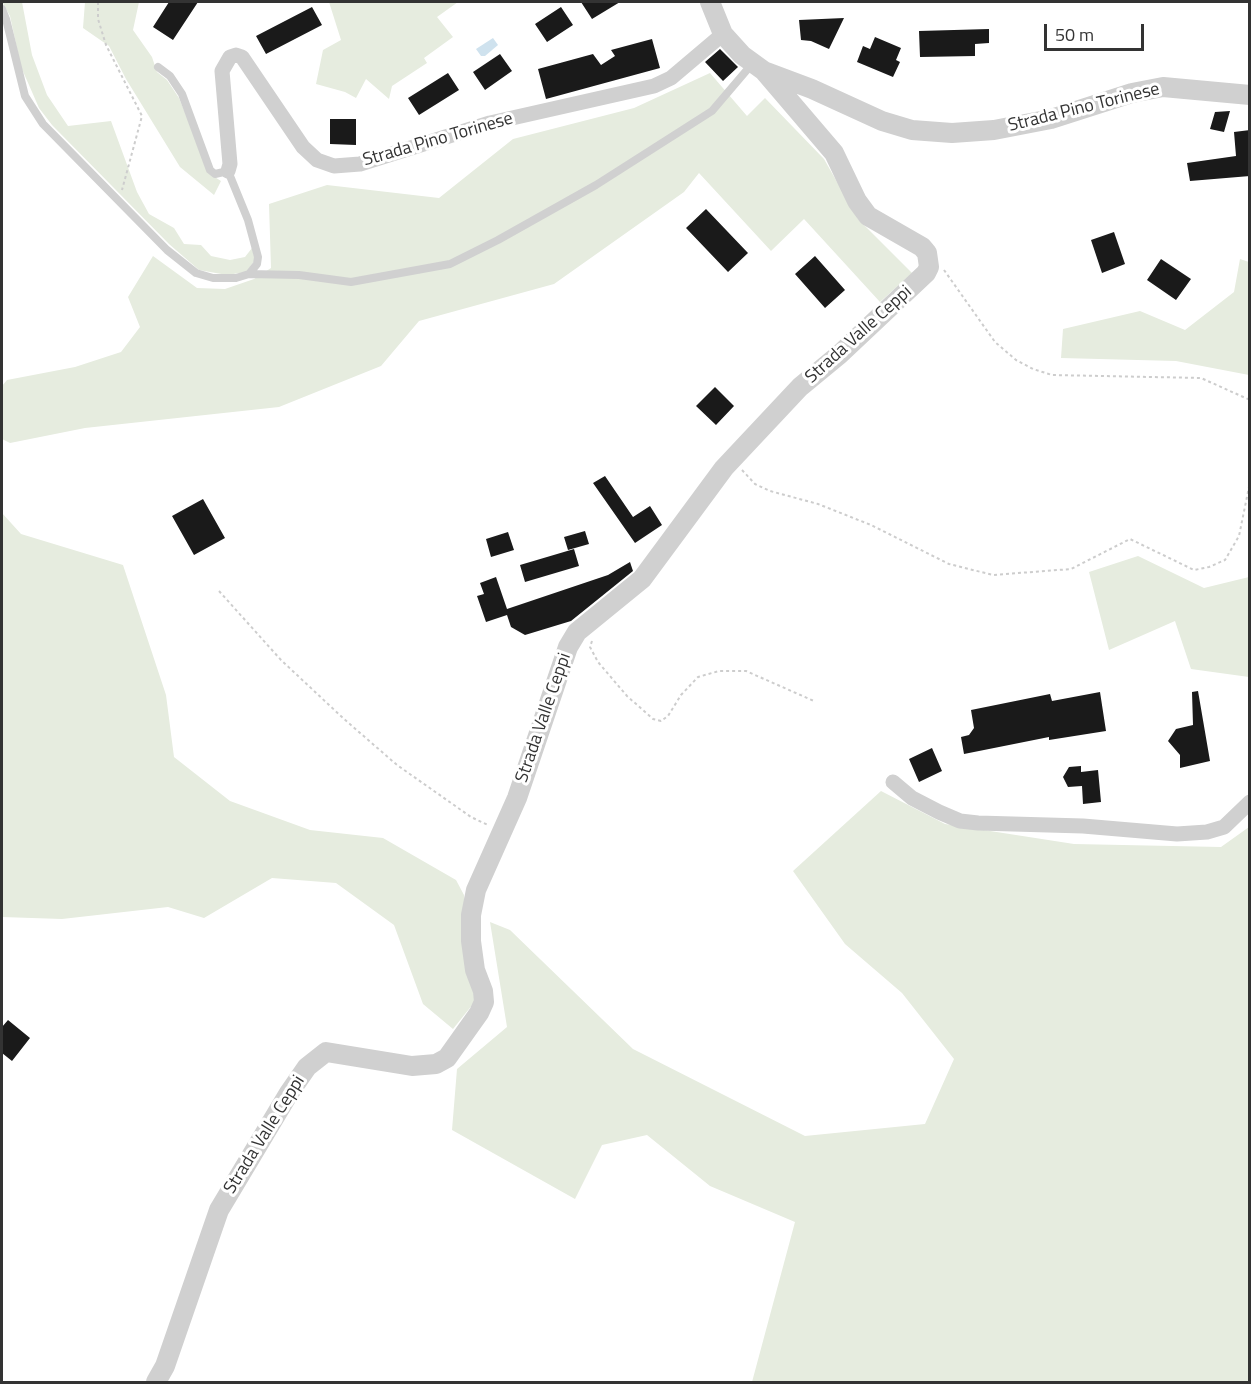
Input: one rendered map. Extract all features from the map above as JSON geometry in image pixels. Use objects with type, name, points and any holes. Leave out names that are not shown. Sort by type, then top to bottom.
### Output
[{"type":"street","name":"Strada Pino Torinese","points":[[710,2],[723,34],[759,67],[882,121],[912,129],[952,133],[994,130],[1051,120],[1132,93],[1162,87],[1250,95]]},
{"type":"street","name":"Strada Pino Torinese","points":[[228,171],[230,164],[222,71],[230,57],[236,55],[242,57],[303,147],[317,160],[334,166],[360,164],[489,123],[654,86],[671,78],[723,34]]},
{"type":"street","points":[[759,67],[834,153],[857,201],[868,216],[922,247],[928,259]]},
{"type":"street","name":"Strada Valle Ceppi","points":[[156,1383],[165,1366],[219,1210],[307,1067],[326,1052],[412,1066],[436,1064],[447,1058],[479,1013],[484,1002],[475,970],[471,915],[476,890],[517,798],[568,647],[577,632],[642,579],[733,459],[800,387],[921,279],[929,267],[928,259]]},
{"type":"street","points":[[893,782],[912,798],[939,812],[960,821],[978,824],[1083,826],[1177,834],[1207,832],[1224,827],[1250,802]]},
{"type":"lane","points":[[2,9],[26,96],[43,124],[167,250],[196,273],[213,278],[236,278],[249,274],[298,275],[351,282],[450,264],[596,185],[712,111],[759,67]]},
{"type":"lane","points":[[158,68],[170,76],[182,94],[210,170],[215,174],[228,171],[248,220],[258,257],[257,264],[249,274]]},
{"type":"path","points":[[98,2],[98,20],[106,45],[142,116],[120,202]]},
{"type":"path","points":[[928,259],[948,273],[995,342],[1016,360],[1033,369],[1052,375],[1201,378],[1250,400]]},
{"type":"path","points":[[733,459],[755,484],[770,491],[818,504],[872,525],[949,564],[993,575],[1071,569],[1130,539],[1194,570],[1209,567],[1225,560],[1239,536],[1250,482]]},
{"type":"path","points":[[219,591],[281,660],[353,726],[407,771],[471,817],[502,832]]},
{"type":"path","points":[[594,633],[590,647],[598,662],[627,696],[653,719],[661,721],[668,716],[681,695],[698,677],[719,671],[746,671],[814,701]]},
{"type":"shaded area","points":[[2,2],[22,2],[32,55],[47,95],[68,126],[111,121],[137,192],[149,214],[174,228],[184,244],[201,245],[211,256],[230,260],[245,257],[252,248],[255,260],[246,272],[227,275],[199,270],[169,244],[52,125],[39,108],[21,67],[10,16]]},
{"type":"shaded area","points":[[85,2],[139,2],[133,30],[152,57],[157,72],[167,80],[179,98],[210,174],[221,181],[214,195],[180,167],[126,79],[109,46],[83,28]]},
{"type":"shaded area","points":[[329,2],[458,2],[437,17],[453,37],[424,58],[427,63],[392,86],[389,99],[366,79],[356,98],[345,92],[316,84],[323,50],[341,40]]},
{"type":"shaded area","points":[[710,73],[747,116],[765,98],[824,159],[858,219],[912,273],[880,302],[804,219],[771,251],[699,173],[684,192],[554,284],[419,321],[381,366],[279,407],[85,428],[10,443],[2,439],[2,386],[7,380],[75,367],[121,352],[140,327],[128,297],[153,256],[197,288],[225,289],[254,279],[271,268],[269,204],[327,185],[439,198],[513,139],[634,108]]},
{"type":"shaded area","points":[[1240,259],[1249,262],[1249,375],[1176,361],[1061,358],[1063,329],[1140,311],[1185,330],[1234,292]]},
{"type":"shaded area","points":[[2,513],[21,534],[123,565],[166,695],[174,757],[230,801],[310,830],[383,838],[456,880],[464,895],[467,955],[477,999],[453,1029],[423,1004],[394,925],[336,883],[272,878],[204,918],[168,907],[62,919],[2,917]]},
{"type":"shaded area","points":[[1138,556],[1204,588],[1249,577],[1249,677],[1191,669],[1175,621],[1109,650],[1089,572]]},
{"type":"shaded area","points":[[881,791],[945,824],[1074,844],[1221,847],[1249,827],[1249,1382],[752,1382],[795,1222],[710,1186],[647,1135],[602,1145],[575,1199],[452,1130],[457,1069],[507,1027],[490,922],[510,930],[633,1049],[805,1136],[925,1124],[954,1059],[902,993],[845,944],[793,871]]},
{"type":"water","points":[[493,38],[498,45],[485,56],[481,56],[476,49]]},
{"type":"building","points":[[169,2],[198,2],[173,40],[153,27]]},
{"type":"building","points":[[581,2],[620,2],[592,19]]},
{"type":"building","points":[[312,7],[322,25],[266,54],[256,36]]},
{"type":"building","points":[[561,7],[573,25],[547,42],[535,24]]},
{"type":"building","points":[[844,18],[829,49],[811,41],[801,40],[799,20]]},
{"type":"building","points":[[989,29],[989,43],[975,44],[975,56],[920,57],[919,31]]},
{"type":"building","points":[[875,37],[901,48],[896,60],[900,62],[893,77],[857,62],[863,46],[870,49]]},
{"type":"building","points":[[652,39],[660,68],[546,99],[538,69],[593,54],[601,65],[615,56],[611,50]]},
{"type":"building","points":[[720,49],[738,67],[723,81],[705,62]]},
{"type":"building","points":[[500,54],[512,71],[485,90],[473,72]]},
{"type":"building","points":[[448,73],[459,90],[419,115],[408,98]]},
{"type":"building","points":[[1230,111],[1224,132],[1210,129],[1215,112]]},
{"type":"building","points":[[330,119],[356,119],[356,145],[330,144]]},
{"type":"building","points":[[1250,130],[1250,176],[1190,181],[1187,163],[1236,156],[1234,132]]},
{"type":"building","points":[[706,209],[748,253],[728,272],[686,228]]},
{"type":"building","points":[[1114,232],[1125,264],[1102,273],[1091,240]]},
{"type":"building","points":[[815,256],[845,290],[825,308],[795,274]]},
{"type":"building","points":[[1161,259],[1191,279],[1176,300],[1147,280]]},
{"type":"building","points":[[715,387],[734,406],[716,425],[696,406]]},
{"type":"building","points":[[605,476],[633,517],[650,506],[662,525],[635,543],[593,483]]},
{"type":"building","points":[[203,499],[225,538],[194,555],[172,516]]},
{"type":"building","points":[[585,531],[589,544],[568,550],[564,537]]},
{"type":"building","points":[[508,532],[514,550],[491,557],[486,539]]},
{"type":"building","points":[[574,549],[579,566],[525,582],[520,565]]},
{"type":"building","points":[[630,562],[633,571],[571,621],[525,635],[511,627],[507,615],[486,622],[477,596],[484,594],[480,583],[496,577],[507,609],[608,575]]},
{"type":"building","points":[[1198,691],[1210,761],[1180,768],[1180,755],[1168,741],[1176,729],[1193,725],[1192,692]]},
{"type":"building","points":[[1100,692],[1106,731],[1049,740],[1049,737],[964,754],[961,737],[969,735],[974,728],[971,710],[1050,694],[1052,701]]},
{"type":"building","points":[[932,748],[942,771],[919,782],[909,759]]},
{"type":"building","points":[[1081,766],[1081,772],[1098,770],[1101,802],[1083,804],[1082,786],[1068,787],[1063,777],[1069,767]]},
{"type":"building","points":[[8,1020],[30,1038],[12,1061],[2,1053],[2,1027]]}]
